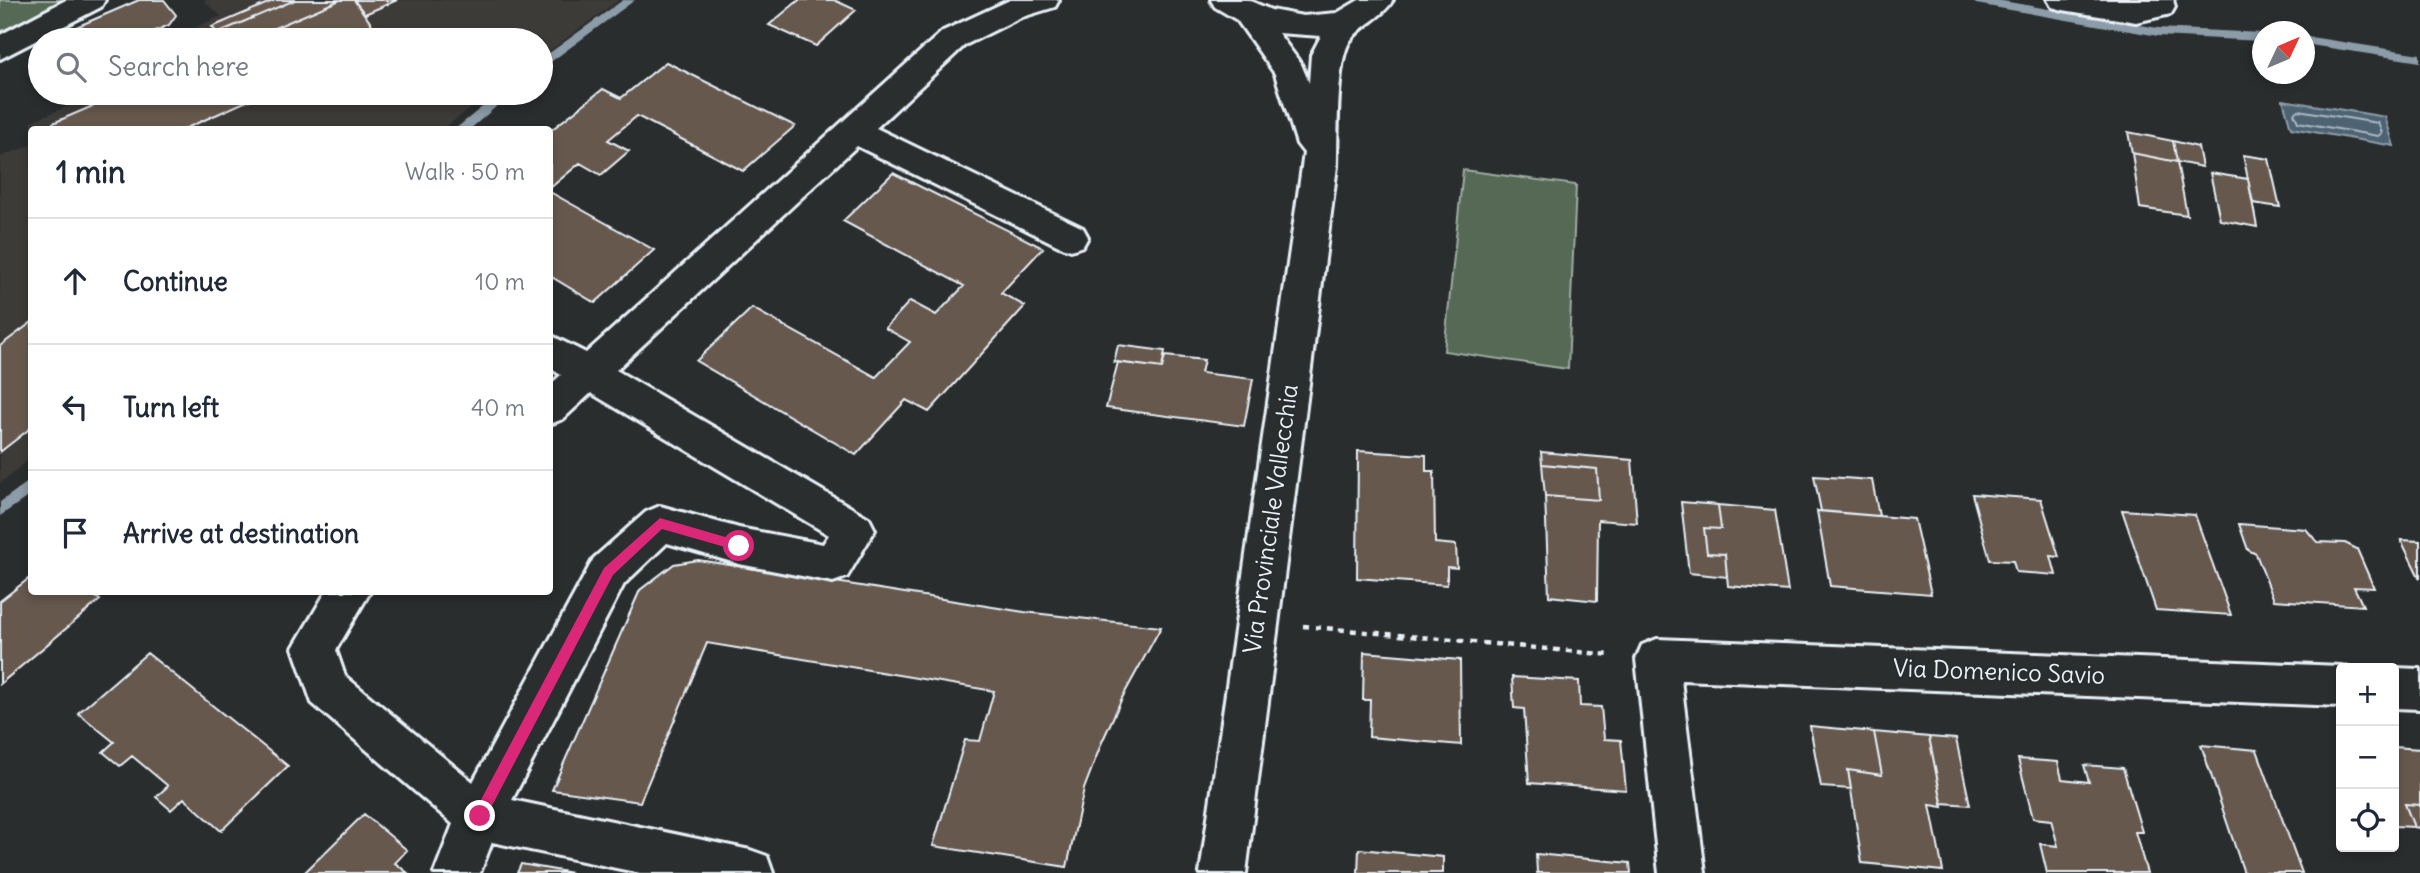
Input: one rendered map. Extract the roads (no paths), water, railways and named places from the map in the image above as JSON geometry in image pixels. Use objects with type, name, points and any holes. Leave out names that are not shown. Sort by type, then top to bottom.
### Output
[{"type":"street","points":[[38,28],[90,0]]},
{"type":"street","points":[[553,405],[954,38],[1008,11],[1044,0]]},
{"type":"street","points":[[2063,0],[2136,12],[2159,4]]},
{"type":"street","name":"Via Provinciale Vallecchia","points":[[1238,8],[1276,24],[1303,27],[1331,24],[1366,8]]},
{"type":"street","name":"Via Provinciale Vallecchia","points":[[1238,8],[1290,72],[1320,166]]},
{"type":"street","name":"Via Provinciale Vallecchia","points":[[1223,873],[1320,166],[1327,55],[1336,37],[1366,8]]},
{"type":"street","points":[[0,48],[28,33]]},
{"type":"street","points":[[852,130],[1071,237]]},
{"type":"street","points":[[457,873],[480,816],[609,571],[660,524],[739,546],[832,564],[855,530],[553,352]]},
{"type":"street","points":[[347,595],[314,648],[327,689],[480,816],[750,873]]},
{"type":"street","name":"Via Domenico Savio","points":[[1682,873],[1657,659],[2336,686]]},
{"type":"street","points":[[2399,688],[2420,689]]},
{"type":"water","points":[[2283,100],[2385,117],[2394,146],[2291,128]]},
{"type":"waterway","points":[[553,56],[630,0]]},
{"type":"waterway","points":[[1976,0],[2158,32],[2252,37]]},
{"type":"waterway","points":[[2315,42],[2420,58]]},
{"type":"waterway","points":[[465,126],[491,105]]},
{"type":"waterway","points":[[0,510],[28,488]]}]
